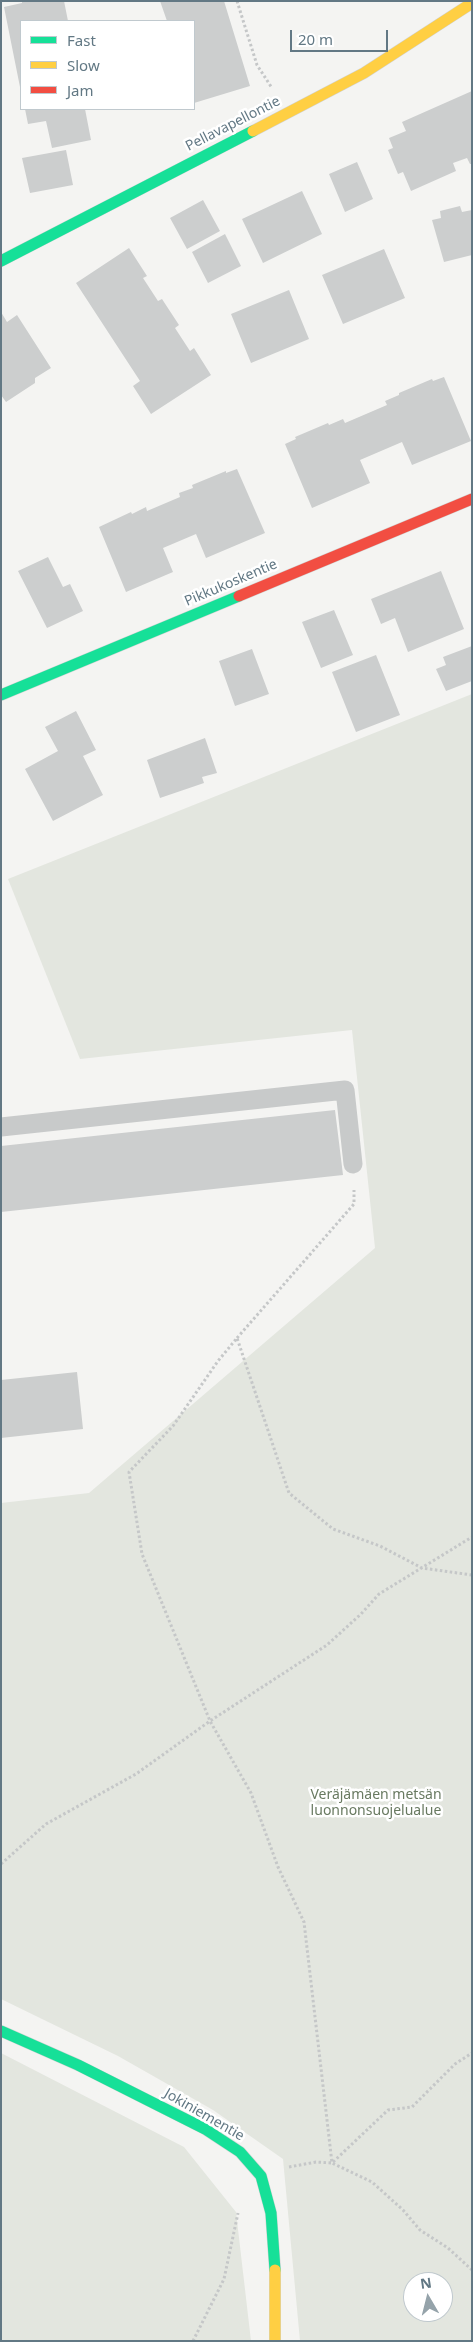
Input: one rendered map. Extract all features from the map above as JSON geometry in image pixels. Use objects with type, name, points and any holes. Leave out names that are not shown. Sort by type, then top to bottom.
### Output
[{"type":"street","name":"Pellavapellontie","points":[[1,260],[364,73],[472,3]]},
{"type":"street","name":"Pikkukoskentie","points":[[1,695],[472,499]]},
{"type":"street","name":"Jokiniementie","points":[[1,2031],[78,2066],[205,2130],[240,2152],[260,2176],[272,2223],[275,2260],[275,2341]]},
{"type":"lane","points":[[1,1127],[345,1090],[353,1164]]},
{"type":"path","points":[[237,1],[256,65],[289,112]]},
{"type":"path","points":[[332,2163],[304,1922],[278,1867],[250,1793],[210,1721],[142,1554],[129,1472],[173,1426],[218,1361],[354,1204],[353,1164]]},
{"type":"path","points":[[237,1338],[289,1493],[333,1529],[380,1546],[422,1568],[472,1575]]},
{"type":"path","points":[[1,1864],[46,1824],[136,1774],[210,1721],[327,1645],[361,1614],[379,1594],[472,1536]]},
{"type":"path","points":[[332,2163],[388,2110],[412,2107],[455,2064],[472,2052]]},
{"type":"path","points":[[193,2341],[224,2279],[242,2198],[260,2176],[294,2166],[316,2162],[332,2163],[372,2182],[403,2210],[420,2230],[448,2248],[472,2270]]},
{"type":"green space","name":"Veräjämäen metsän luonnonsuojelualue","points":[[472,694],[472,2341],[300,2341],[283,2159],[213,2110],[118,2056],[1,1999],[1,1503],[89,1493],[375,1248],[352,1030],[80,1059],[8,879]]},
{"type":"green space","points":[[1,2053],[184,2147],[236,2212],[251,2341],[1,2341]]},
{"type":"building","points":[[22,1],[64,1],[68,20],[20,20],[20,87],[4,7],[22,3]]},
{"type":"building","points":[[160,1],[224,1],[250,86],[195,103],[195,20],[167,20]]},
{"type":"building","points":[[472,91],[472,164],[470,164],[467,158],[453,163],[456,171],[411,191],[403,172],[398,174],[388,150],[393,148],[389,138],[406,131],[402,122]]},
{"type":"building","points":[[25,110],[85,110],[91,140],[52,148],[46,121],[28,124]]},
{"type":"building","points":[[66,150],[73,185],[30,193],[22,158]]},
{"type":"building","points":[[357,162],[373,199],[345,212],[329,174]]},
{"type":"building","points":[[302,191],[322,234],[263,263],[242,219]]},
{"type":"building","points":[[203,200],[220,231],[187,249],[170,218]]},
{"type":"building","points":[[460,206],[462,212],[472,210],[472,255],[444,262],[432,220],[441,218],[440,211]]},
{"type":"building","points":[[225,234],[241,266],[208,283],[192,252]]},
{"type":"building","points":[[129,248],[147,276],[143,278],[158,301],[162,299],[179,325],[175,328],[190,351],[194,348],[211,375],[151,414],[133,386],[140,381],[76,283]]},
{"type":"building","points":[[384,249],[405,298],[343,324],[322,275]]},
{"type":"building","points":[[289,290],[309,339],[251,363],[231,314]]},
{"type":"building","points":[[1,312],[7,322],[17,315],[51,368],[35,378],[35,383],[6,402],[1,395]]},
{"type":"building","points":[[444,377],[471,441],[412,465],[402,442],[360,460],[370,483],[312,508],[285,444],[296,439],[295,437],[328,423],[329,425],[343,419],[345,423],[387,405],[385,401],[399,395],[399,393],[432,379],[433,381]]},
{"type":"building","points":[[237,469],[265,533],[206,558],[196,534],[163,548],[173,572],[126,592],[99,527],[146,507],[147,511],[180,497],[179,493],[193,488],[192,485],[226,471],[226,473]]},
{"type":"building","points":[[48,557],[63,587],[70,584],[83,611],[47,628],[18,571]]},
{"type":"building","points":[[441,571],[464,629],[408,652],[395,618],[381,624],[371,599]]},
{"type":"building","points":[[334,610],[353,655],[321,668],[302,622]]},
{"type":"building","points":[[472,646],[472,681],[446,691],[436,669],[446,665],[443,657]]},
{"type":"building","points":[[252,649],[269,694],[235,706],[219,661]]},
{"type":"building","points":[[376,655],[400,715],[356,732],[332,672]]},
{"type":"building","points":[[76,711],[96,750],[83,756],[103,795],[53,821],[25,769],[58,751],[45,727]]},
{"type":"building","points":[[205,738],[217,773],[202,777],[204,783],[160,798],[147,760]]},
{"type":"building","points":[[335,1110],[343,1175],[1,1212],[1,1146]]},
{"type":"building","points":[[77,1372],[83,1429],[1,1438],[1,1380]]},
{"type":"traffic: fast","points":[[1,261],[253,131]]},
{"type":"traffic: fast","points":[[1,695],[239,596]]},
{"type":"traffic: fast","points":[[1,2031],[78,2065],[205,2129],[240,2152],[261,2176],[271,2213],[275,2270]]},
{"type":"traffic: slow","points":[[253,131],[364,73],[472,3]]},
{"type":"traffic: slow","points":[[275,2270],[275,2341]]},
{"type":"traffic: jam","points":[[239,596],[472,499]]}]
